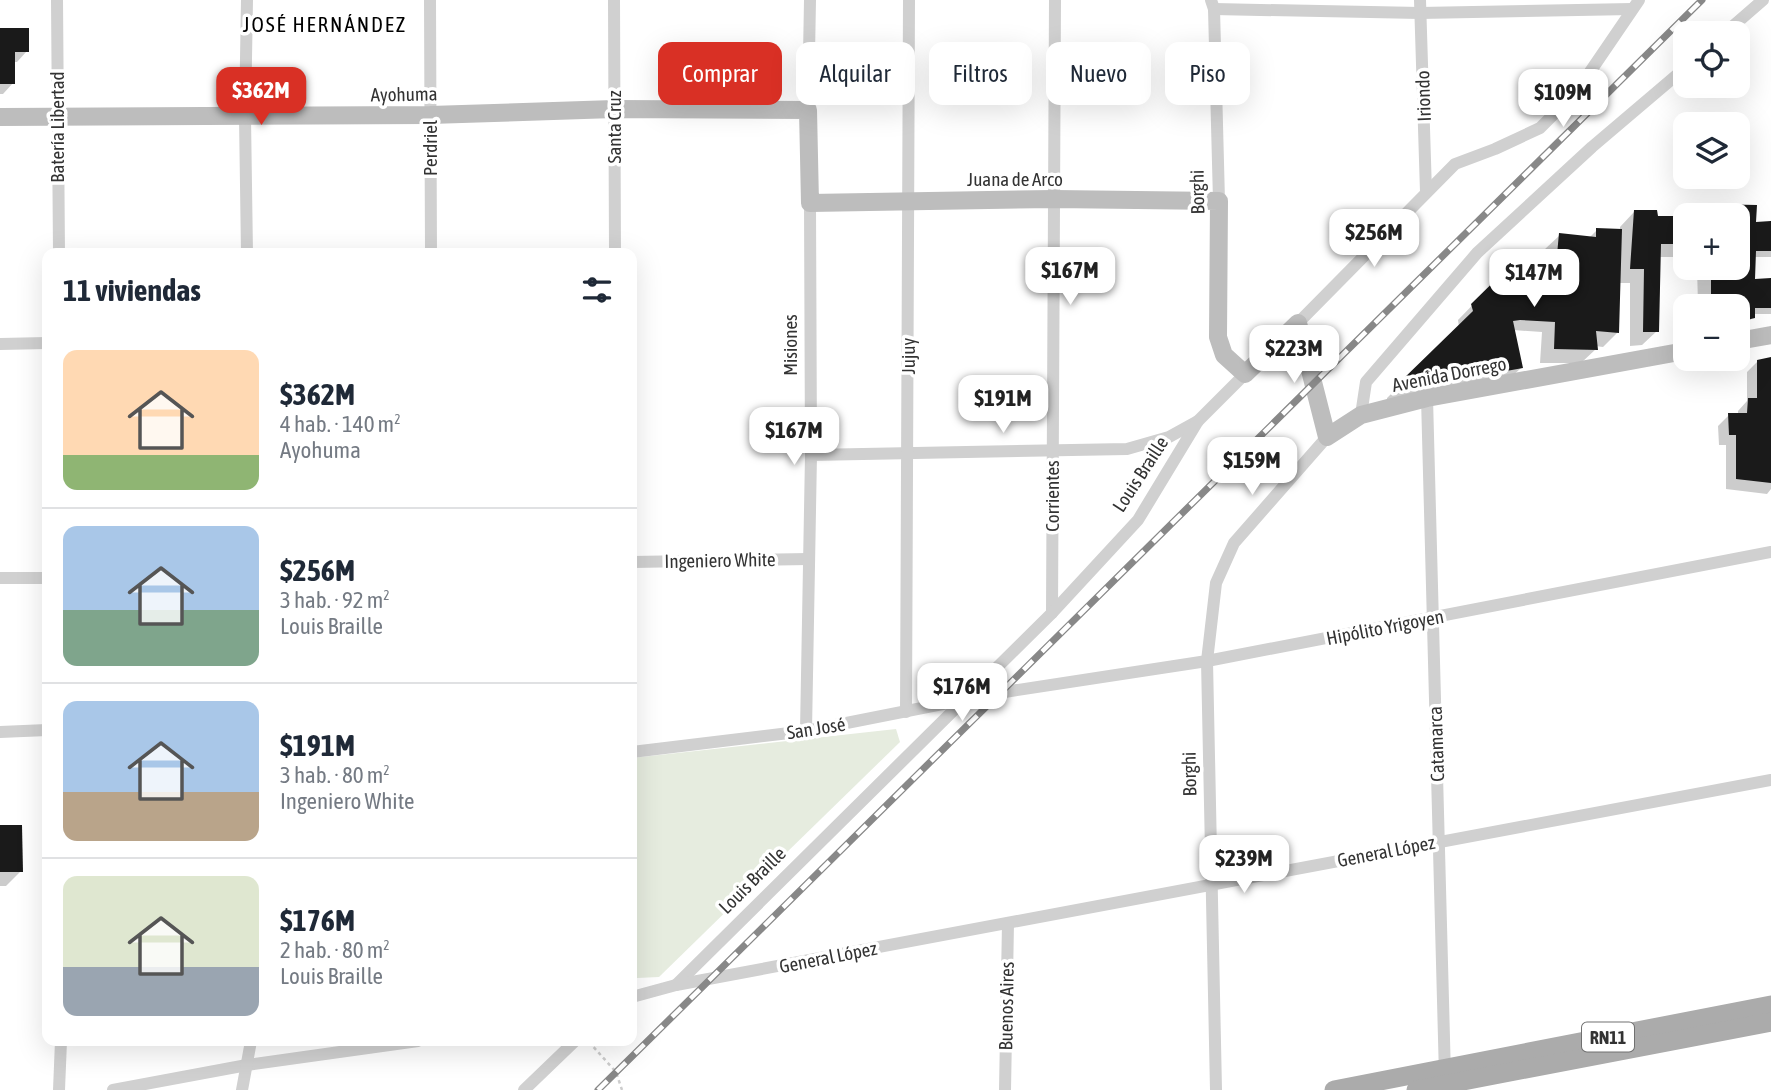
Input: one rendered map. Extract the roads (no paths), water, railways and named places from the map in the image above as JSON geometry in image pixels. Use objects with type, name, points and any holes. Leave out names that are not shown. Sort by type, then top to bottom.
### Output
[{"type":"main road","name":"RN11","points":[[1416,1090],[1771,1005]]},
{"type":"main road","name":"RN11","points":[[1334,1090],[1446,1081],[1771,1023]]},
{"type":"street","name":"Batería Libertad","points":[[57,0],[59,248]]},
{"type":"street","points":[[247,0],[247,248]]},
{"type":"street","name":"Perdriel","points":[[430,0],[431,248]]},
{"type":"street","name":"Santa Cruz","points":[[614,0],[615,248]]},
{"type":"street","name":"Misiones","points":[[806,731],[811,456],[808,110],[810,0]]},
{"type":"street","name":"Jujuy","points":[[906,712],[909,0]]},
{"type":"street","name":"Corrientes","points":[[1052,613],[1055,0]]},
{"type":"street","points":[[1739,21],[1763,0]]},
{"type":"street","points":[[1212,5],[1636,5]]},
{"type":"street","name":"Borghi","points":[[1212,5],[1219,201],[1218,337],[1223,355],[1245,374]]},
{"type":"street","name":"Louis Braille","points":[[676,985],[1052,613],[1138,520],[1198,421],[1455,164],[1541,128],[1577,92],[1636,5]]},
{"type":"street","name":"Iriondo","points":[[1420,6],[1426,192]]},
{"type":"street","points":[[1361,415],[1366,382],[1476,253],[1592,147],[1673,78]]},
{"type":"street","name":"Ayohuma","points":[[0,117],[430,115],[614,109],[808,110]]},
{"type":"street","name":"Juana de Arco","points":[[810,203],[1054,199],[1219,201]]},
{"type":"street","points":[[1298,323],[1327,437]]},
{"type":"street","points":[[1750,339],[1771,335]]},
{"type":"street","points":[[0,344],[42,343]]},
{"type":"street","name":"Avenida Dorrego","points":[[1216,583],[1234,543],[1327,437],[1361,415],[1427,398],[1673,353]]},
{"type":"street","name":"Catamarca","points":[[1427,398],[1446,1081]]},
{"type":"street","points":[[811,456],[1127,449],[1169,437],[1198,421]]},
{"type":"street","name":"Hipólito Yrigoyen","points":[[998,693],[1207,661],[1771,552]]},
{"type":"street","name":"Ingeniero White","points":[[637,562],[808,559]]},
{"type":"street","points":[[0,578],[42,578]]},
{"type":"street","name":"Borghi","points":[[1216,583],[1207,661],[1216,1090]]},
{"type":"street","name":"San José","points":[[637,751],[806,731],[998,693]]},
{"type":"street","points":[[0,732],[42,730]]},
{"type":"street","name":"General López","points":[[637,996],[676,985],[1771,780]]},
{"type":"street","name":"Buenos Aires","points":[[1004,1090],[1008,923]]},
{"type":"street","points":[[59,1090],[61,1046]]},
{"type":"street","points":[[242,1090],[250,1046]]},
{"type":"street","points":[[113,1090],[247,1065],[382,1046]]},
{"type":"street","points":[[524,1090],[570,1046]]},
{"type":"railway","points":[[598,1090],[1702,0]]},
{"type":"district","name":"JOSÉ HERNÁNDEZ","points":[[325,24]]}]
